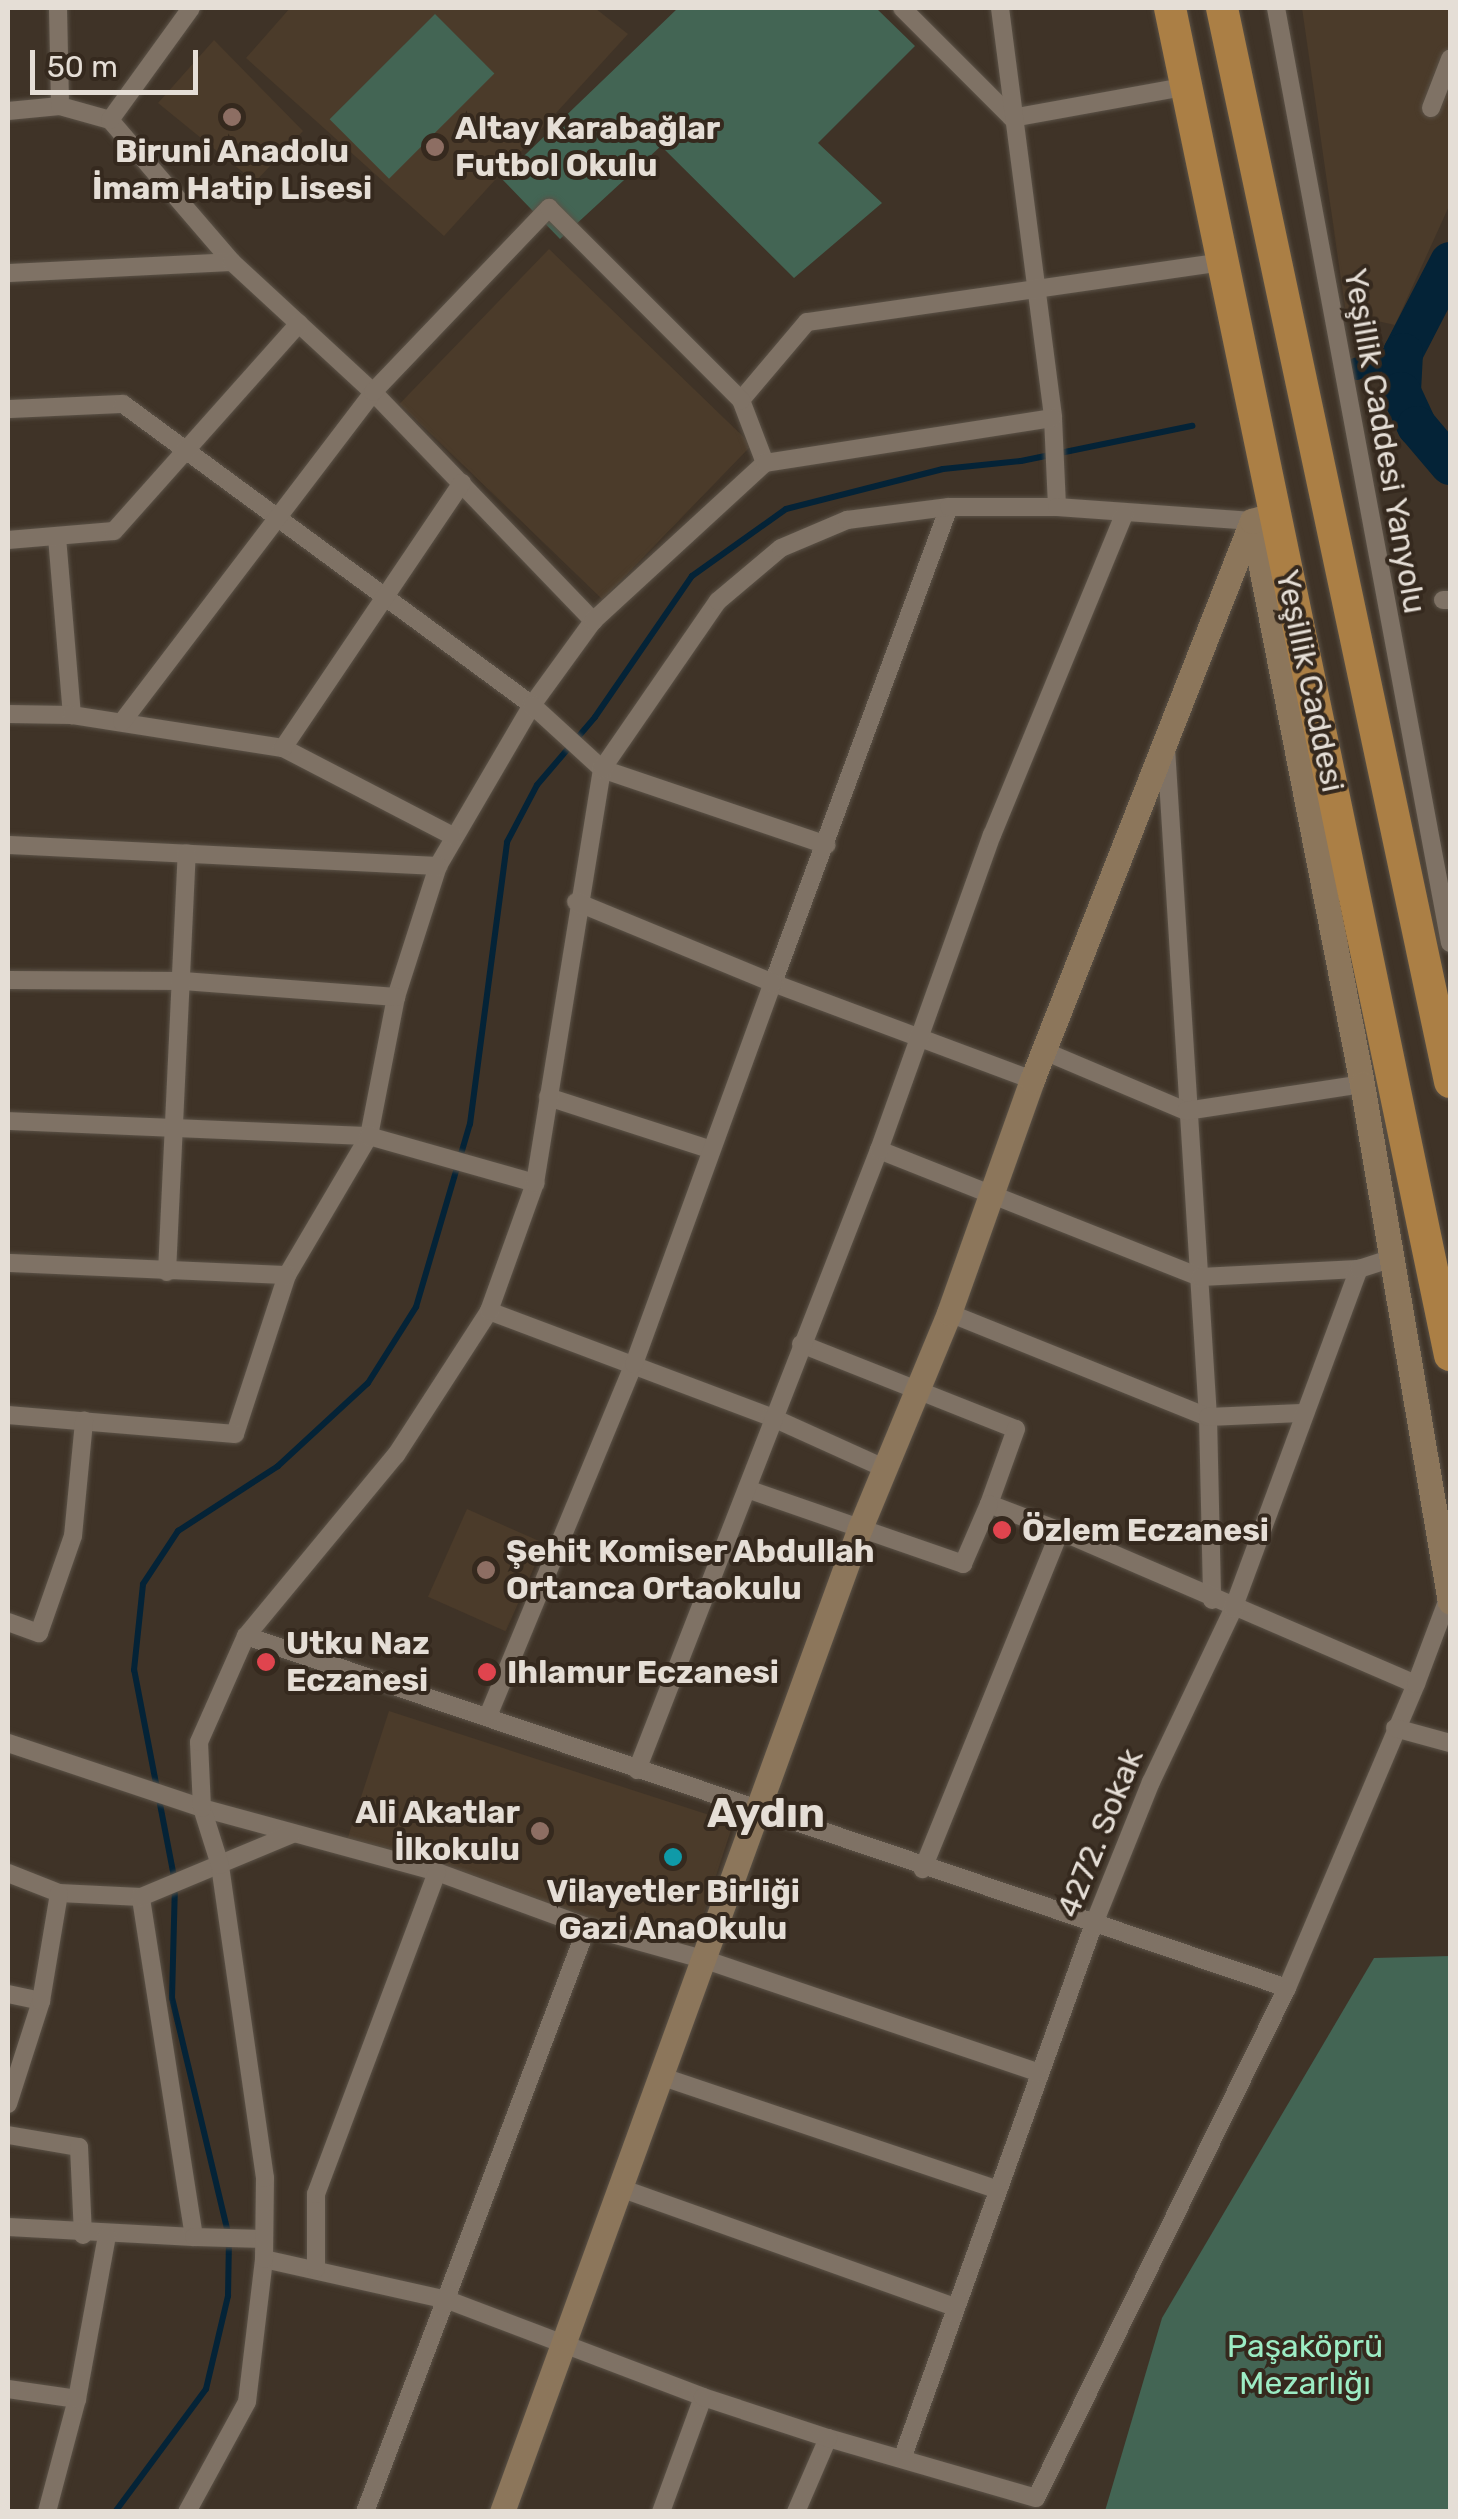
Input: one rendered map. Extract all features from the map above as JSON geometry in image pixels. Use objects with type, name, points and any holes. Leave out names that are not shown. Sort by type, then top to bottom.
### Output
[{"type":"highway","name":"Yeşillik Caddesi","points":[[1170,8],[1183,87],[1222,262],[1264,518],[1450,1354]]},
{"type":"highway","name":"Yeşillik Caddesi","points":[[1222,8],[1450,1082]]},
{"type":"street","points":[[58,8],[60,106]]},
{"type":"street","points":[[110,120],[191,8]]},
{"type":"street","points":[[902,8],[1012,118]]},
{"type":"street","points":[[1000,8],[1053,418],[1056,507]]},
{"type":"street","name":"Yeşillik Caddesi Yanyolu","points":[[1276,8],[1450,943]]},
{"type":"street","points":[[1432,108],[1450,59]]},
{"type":"street","points":[[1012,118],[1183,87]]},
{"type":"street","points":[[8,111],[60,106],[110,120],[232,262],[373,392],[593,620]]},
{"type":"street","points":[[122,722],[373,392],[549,208],[741,400],[765,462]]},
{"type":"street","points":[[8,274],[232,262]]},
{"type":"street","points":[[741,400],[806,322],[1222,262]]},
{"type":"street","points":[[8,540],[114,531],[299,322]]},
{"type":"street","points":[[8,409],[124,404],[532,705],[602,769],[827,845]]},
{"type":"street","points":[[8,1415],[236,1434],[286,1275],[368,1136],[396,997],[438,866],[532,705],[593,620],[765,462],[1053,418]]},
{"type":"street","points":[[283,748],[462,483]]},
{"type":"street","points":[[187,2512],[247,2402],[264,2259],[265,2178],[220,1865],[202,1808],[199,1742],[246,1636],[396,1455],[489,1311],[535,1183],[576,902],[602,769],[718,600],[781,548],[847,520],[949,507],[1056,507],[1124,514],[1264,518]]},
{"type":"street","points":[[488,1716],[634,1364],[709,1148],[827,845],[949,507]]},
{"type":"street","points":[[637,1770],[879,1150],[916,1036],[1124,514]]},
{"type":"street","points":[[502,2512],[568,2344],[860,1528],[949,1313],[1032,1080],[1166,737],[1264,518]]},
{"type":"street","points":[[264,2259],[448,2300],[703,2397],[1033,2505],[1288,1988],[1448,1603],[1264,518]]},
{"type":"street","points":[[56,536],[72,715]]},
{"type":"street","points":[[8,714],[72,715],[283,748],[453,836]]},
{"type":"street","points":[[1166,737],[1186,1112],[1208,1417],[1212,1600]]},
{"type":"street","points":[[8,845],[438,866]]},
{"type":"street","points":[[167,1272],[186,853]]},
{"type":"street","points":[[576,902],[772,983],[1032,1080]]},
{"type":"street","points":[[8,980],[182,981],[396,997]]},
{"type":"street","points":[[1044,1052],[1186,1112],[1362,1084]]},
{"type":"street","points":[[548,1098],[709,1148]]},
{"type":"street","points":[[8,1121],[368,1136],[535,1183]]},
{"type":"street","points":[[879,1150],[1200,1277],[1359,1269],[1392,1258]]},
{"type":"street","points":[[8,1263],[286,1275]]},
{"type":"street","name":"4272. Sokak","points":[[902,2459],[952,2306],[1093,1926],[1151,1782],[1233,1609],[1359,1269]]},
{"type":"street","points":[[489,1311],[772,1418],[884,1468]]},
{"type":"street","points":[[949,1313],[1208,1417],[1304,1414]]},
{"type":"street","points":[[747,1490],[963,1564],[988,1504],[1016,1429],[802,1344]]},
{"type":"street","points":[[8,1622],[39,1633],[72,1536],[84,1420]]},
{"type":"street","points":[[988,1504],[1060,1531],[1212,1600],[1416,1684]]},
{"type":"street","points":[[923,1869],[1060,1531]]},
{"type":"street","points":[[246,1636],[762,1810],[923,1869],[1288,1988]]},
{"type":"street","points":[[1395,1728],[1450,1743]]},
{"type":"street","points":[[8,1743],[202,1808],[437,1872],[587,1927],[706,1960],[1038,2072]]},
{"type":"street","points":[[8,1873],[60,1893],[141,1897],[292,1834]]},
{"type":"street","points":[[316,2269],[316,2194],[437,1872]]},
{"type":"street","points":[[8,2104],[41,2000],[60,1893]]},
{"type":"street","points":[[141,1897],[194,2237]]},
{"type":"street","points":[[365,2512],[587,1927]]},
{"type":"street","points":[[8,1994],[41,2000]]},
{"type":"street","points":[[663,2078],[996,2188]]},
{"type":"street","points":[[8,2136],[79,2147],[83,2236]]},
{"type":"street","points":[[623,2190],[952,2306]]},
{"type":"street","points":[[8,2227],[83,2236],[264,2238]]},
{"type":"street","points":[[48,2512],[77,2399],[106,2236]]},
{"type":"street","points":[[8,2389],[77,2399]]},
{"type":"street","points":[[660,2512],[703,2397]]},
{"type":"street","points":[[796,2512],[828,2438]]},
{"type":"shaded area","name":"Altay Karabağlar Futbol Okulu","points":[[290,8],[595,8],[628,34],[444,236],[246,58]]},
{"type":"shaded area","points":[[1302,8],[1450,8],[1450,204],[1395,325],[1346,314]]},
{"type":"shaded area","name":"Biruni Anadolu İmam Hatip Lisesi","points":[[214,40],[303,131],[255,182],[158,103]]},
{"type":"shaded area","points":[[549,249],[752,445],[603,600],[400,404]]},
{"type":"shaded area","name":"Şehit Komiser Abdullah Ortanca Ortaokulu","points":[[467,1509],[545,1544],[506,1631],[428,1597]]},
{"type":"shaded area","name":"Ali Akatlar İlkokulu","points":[[389,1711],[733,1823],[691,1952],[347,1840]]},
{"type":"green space","points":[[678,8],[876,8],[915,46],[818,143],[882,203],[794,278],[661,146],[560,239],[501,178]]},
{"type":"green space","points":[[435,14],[494,73],[389,179],[330,119]]},
{"type":"green space","name":"Paşaköprü Mezarlığı","points":[[1450,1956],[1450,2511],[1105,2511],[1162,2318],[1374,1958]]},
{"type":"waterway","points":[[1450,262],[1403,353],[1401,392],[1417,426],[1450,465]]},
{"type":"waterway","points":[[1356,369],[1403,353]]},
{"type":"waterway","points":[[115,2512],[206,2389],[228,2296],[229,2237],[172,1998],[175,1882],[134,1670],[143,1584],[178,1531],[278,1466],[368,1383],[416,1307],[470,1124],[507,842],[537,785],[595,717],[692,576],[786,509],[943,469],[1021,461],[1192,426]]},
{"type":"place","name":"Biruni Anadolu İmam Hatip Lisesi","points":[[232,117]]},
{"type":"place","name":"Altay Karabağlar Futbol Okulu","points":[[435,147]]},
{"type":"place","name":"Özlem Eczanesi","points":[[1002,1530]]},
{"type":"place","name":"Şehit Komiser Abdullah Ortanca Ortaokulu","points":[[486,1570]]},
{"type":"place","name":"Utku Naz Eczanesi","points":[[266,1662]]},
{"type":"place","name":"Ihlamur Eczanesi","points":[[487,1672]]},
{"type":"place","name":"Ali Akatlar İlkokulu","points":[[540,1831]]},
{"type":"place","name":"Vilayetler Birliği Gazi AnaOkulu","points":[[673,1857]]},
{"type":"district","name":"Aydın","points":[[766,1813]]}]
